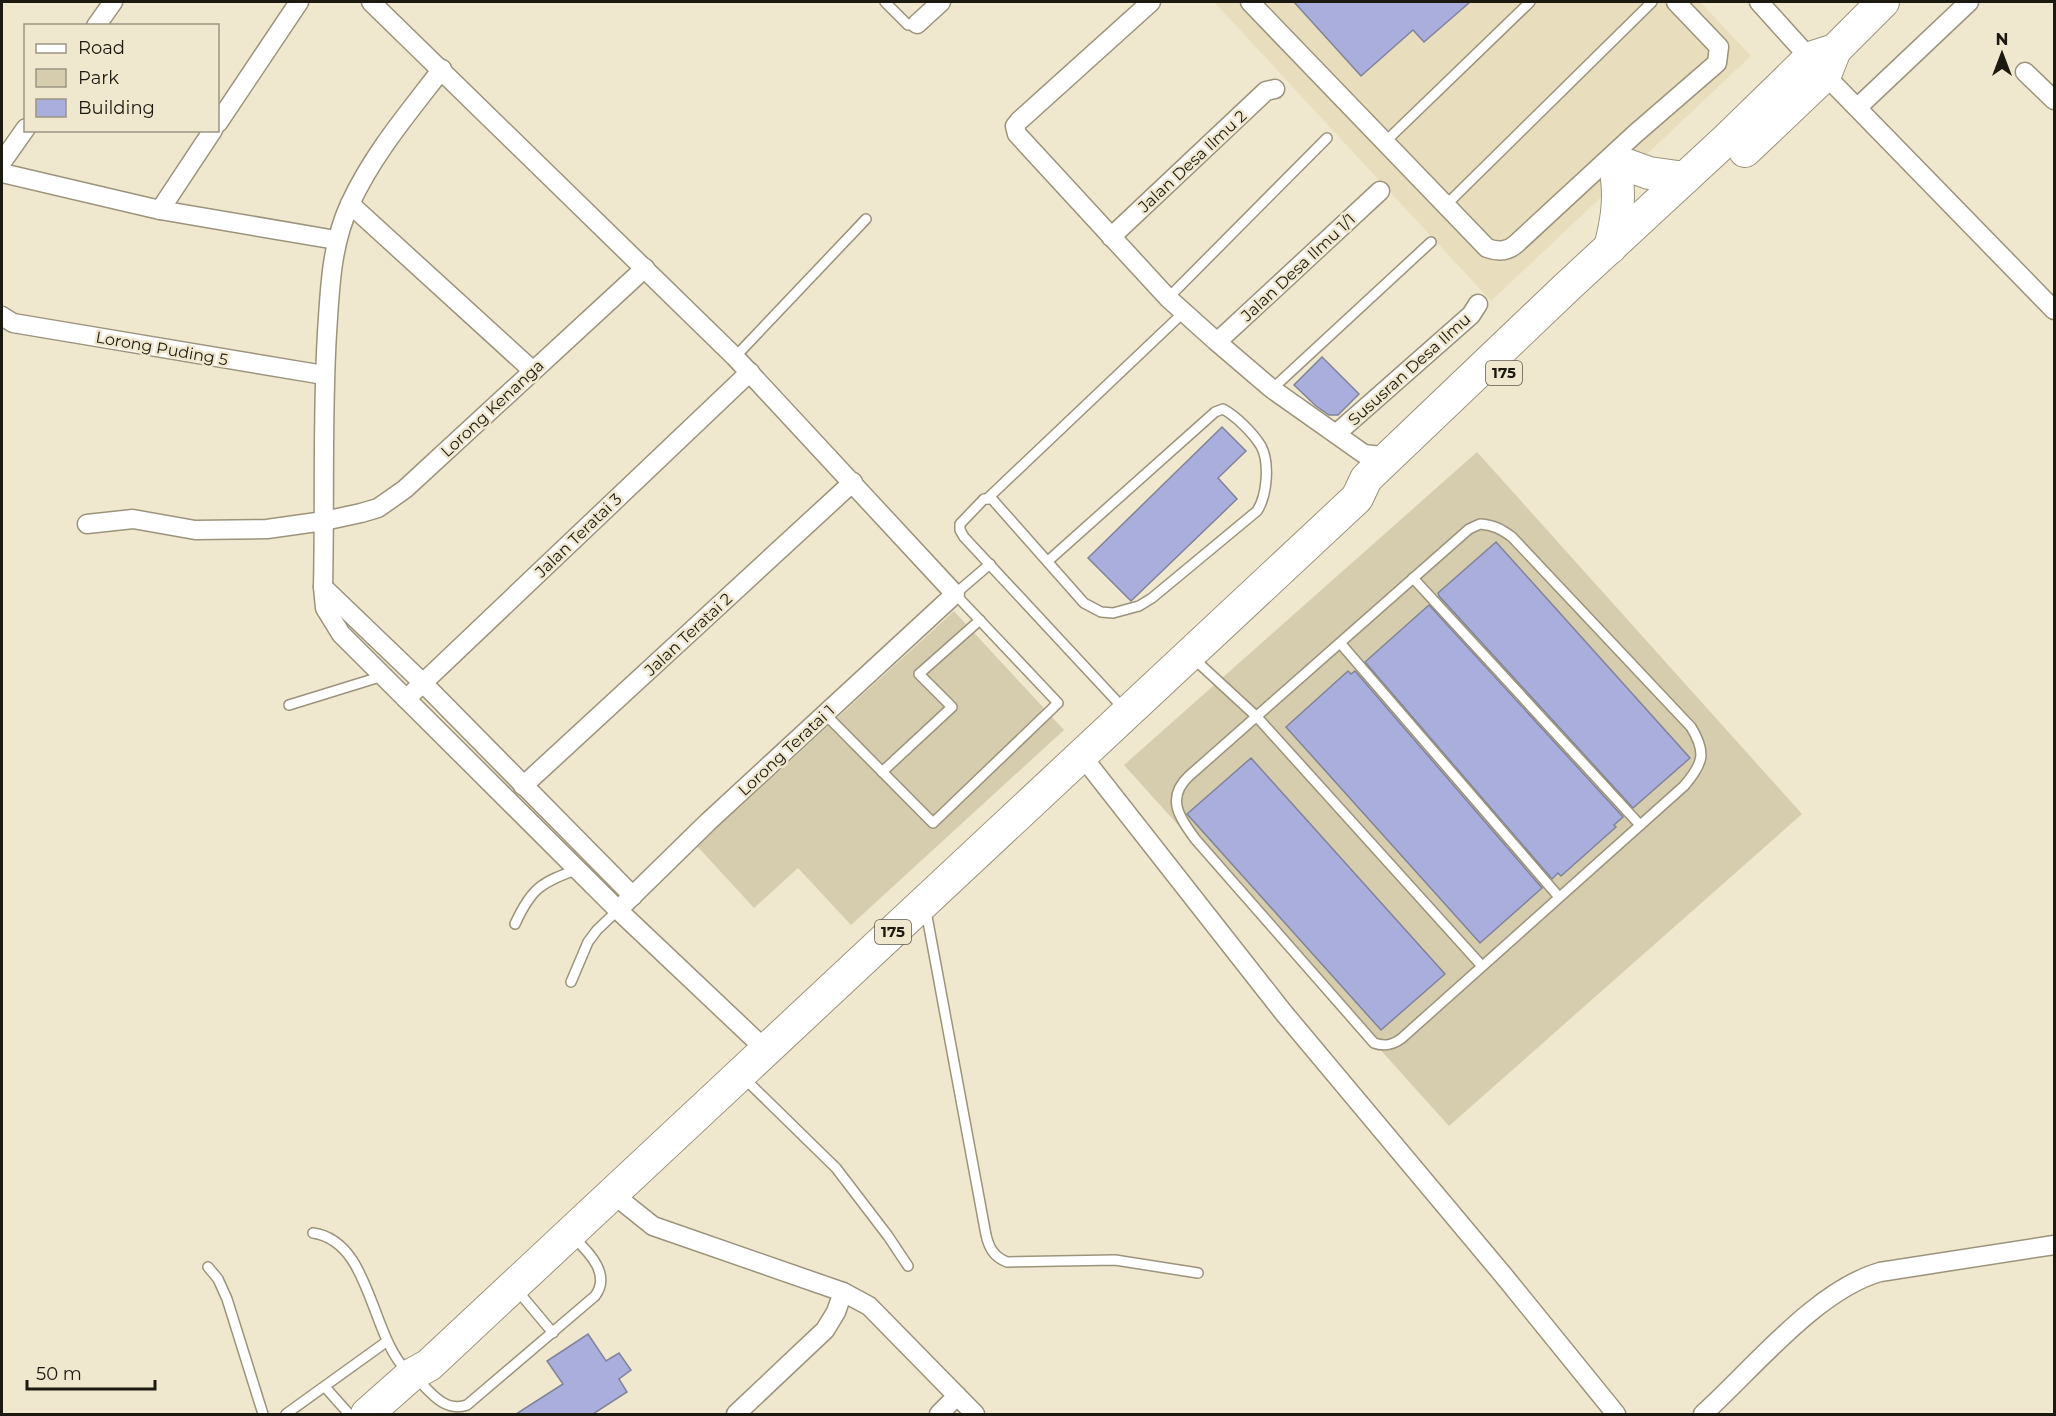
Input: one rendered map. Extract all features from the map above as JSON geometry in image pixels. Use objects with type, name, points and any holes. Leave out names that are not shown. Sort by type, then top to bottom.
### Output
[{"type":"highway","name":"175","points":[[1370,471],[1378,491],[1583,298],[1658,216],[1883,2]]},
{"type":"highway","name":"175","points":[[367,1414],[420,1375],[1190,655],[1370,471],[1610,248],[1658,216],[1685,178],[1823,61]]},
{"type":"highway","points":[[1610,248],[1618,212],[1622,162],[1659,176],[1685,178]]},
{"type":"highway","name":"175","points":[[390,1414],[420,1375]]},
{"type":"street","points":[[97,24],[112,2]]},
{"type":"street","points":[[219,122],[299,2]]},
{"type":"street","points":[[371,2],[750,372],[956,594]]},
{"type":"street","points":[[917,24],[941,2]]},
{"type":"street","points":[[1151,2],[1019,121],[1015,126],[1016,130],[1020,138],[1168,298],[1272,389],[1337,433],[1370,471]]},
{"type":"street","points":[[1250,2],[1487,248],[1505,250],[1516,244],[1586,179],[1622,162]]},
{"type":"street","points":[[1586,179],[1622,162],[1717,63],[1719,47],[1676,2]]},
{"type":"street","points":[[1760,2],[1823,61],[1858,107],[2055,309]]},
{"type":"street","points":[[1858,107],[1970,2]]},
{"type":"street","points":[[442,69],[378,153],[350,204],[336,240],[330,276],[324,375],[323,587],[325,608],[341,634],[618,910],[766,1050]]},
{"type":"street","points":[[2025,72],[2055,100]]},
{"type":"street","name":"Jalan Desa Ilmu 2","points":[[1112,237],[1266,91],[1275,89]]},
{"type":"street","points":[[2,162],[24,131]]},
{"type":"street","points":[[159,210],[212,132]]},
{"type":"street","points":[[1622,162],[1658,216]]},
{"type":"street","points":[[2,173],[159,210],[336,240]]},
{"type":"street","name":"Jalan Desa Ilmu 1/1","points":[[1217,342],[1380,191]]},
{"type":"street","points":[[350,204],[532,370]]},
{"type":"street","name":"Lorong Kenanga","points":[[87,524],[133,519],[195,530],[267,529],[324,521],[378,508],[393,499],[645,268]]},
{"type":"street","name":"Sususran Desa Ilmu","points":[[1337,433],[1471,315],[1478,304]]},
{"type":"street","name":"Lorong Puding 5","points":[[2,316],[13,323],[324,375]]},
{"type":"street","name":"Jalan Teratai 3","points":[[406,699],[750,372]]},
{"type":"street","name":"Jalan Teratai 2","points":[[523,786],[853,482]]},
{"type":"street","points":[[323,587],[423,683],[633,896]]},
{"type":"street","name":"Lorong Teratai 1","points":[[618,910],[708,822],[956,594]]},
{"type":"street","points":[[1082,756],[1283,1012],[1616,1414]]},
{"type":"street","points":[[613,1194],[654,1226],[843,1292],[869,1306],[975,1414]]},
{"type":"street","points":[[1703,1414],[1797,1323],[1845,1287],[1864,1276],[2055,1245]]},
{"type":"street","points":[[736,1414],[825,1330],[836,1312],[843,1292]]},
{"type":"street","points":[[939,1414],[957,1396]]},
{"type":"lane","points":[[885,2],[908,25],[917,24]]},
{"type":"lane","points":[[1385,142],[1530,2]]},
{"type":"lane","points":[[1446,205],[1652,2]]},
{"type":"lane","points":[[1168,298],[1327,138]]},
{"type":"lane","points":[[735,357],[866,219]]},
{"type":"lane","points":[[1272,389],[1431,242]]},
{"type":"lane","points":[[1128,712],[964,537],[960,528],[962,521],[979,503],[987,499],[1184,312]]},
{"type":"lane","points":[[987,499],[996,503],[1084,603],[1092,609],[1113,613],[1139,606],[1152,598],[1257,511],[1265,496],[1266,484],[1263,452],[1260,445],[1231,414],[1223,409],[1215,412],[1048,561]]},
{"type":"lane","points":[[1480,524],[1500,528],[1520,545],[1691,727],[1701,745],[1699,769],[1684,786],[1396,1042],[1381,1046],[1374,1043],[1196,840],[1184,824],[1176,797],[1179,785],[1413,578],[1469,529],[1480,524]]},
{"type":"lane","points":[[825,714],[933,823],[1058,704],[956,594],[990,564]]},
{"type":"lane","points":[[1413,578],[1640,825]]},
{"type":"lane","points":[[882,772],[952,707],[920,674],[980,620]]},
{"type":"lane","points":[[1341,644],[1559,897]]},
{"type":"lane","points":[[1190,655],[1257,717],[1482,966]]},
{"type":"lane","points":[[289,705],[383,676]]},
{"type":"lane","points":[[515,924],[526,900],[537,887],[578,869]]},
{"type":"lane","points":[[924,903],[986,1235],[991,1250],[998,1258],[1007,1262],[1115,1260],[1198,1273]]},
{"type":"lane","points":[[571,982],[588,942],[618,910]]},
{"type":"lane","points":[[740,1074],[836,1168],[908,1266]]},
{"type":"lane","points":[[313,1233],[325,1235],[335,1242],[354,1262],[386,1342],[396,1359],[420,1375],[438,1400],[450,1406],[467,1405],[553,1333],[601,1287],[601,1274],[589,1251],[569,1234]]},
{"type":"lane","points":[[208,1267],[218,1279],[227,1299],[263,1414]]},
{"type":"lane","points":[[513,1286],[553,1333]]},
{"type":"lane","points":[[286,1414],[386,1342]]},
{"type":"lane","points":[[325,1387],[349,1414]]},
{"type":"shaded area","points":[[1214,2],[1700,2],[1751,56],[1491,301]]},
{"type":"green space","points":[[1477,452],[1802,814],[1449,1126],[1124,765]]},
{"type":"green space","points":[[954,611],[1064,730],[851,925],[798,868],[754,908],[697,846]]},
{"type":"building","points":[[1294,2],[1470,2],[1424,42],[1413,30],[1361,76]]},
{"type":"building","points":[[1322,357],[1359,394],[1338,415],[1329,415],[1294,385]]},
{"type":"building","points":[[1222,427],[1246,451],[1218,478],[1237,499],[1131,601],[1088,558]]},
{"type":"building","points":[[1496,542],[1690,758],[1633,808],[1439,596],[1438,593]]},
{"type":"building","points":[[1429,605],[1623,817],[1614,825],[1616,827],[1561,876],[1558,873],[1552,879],[1365,662]]},
{"type":"building","points":[[1348,671],[1351,674],[1355,671],[1542,888],[1480,943],[1286,727]]},
{"type":"building","points":[[1251,758],[1445,974],[1381,1030],[1187,814]]},
{"type":"building","points":[[588,1334],[606,1361],[619,1353],[631,1370],[619,1379],[627,1392],[593,1414],[516,1414],[563,1384],[547,1361]]}]
